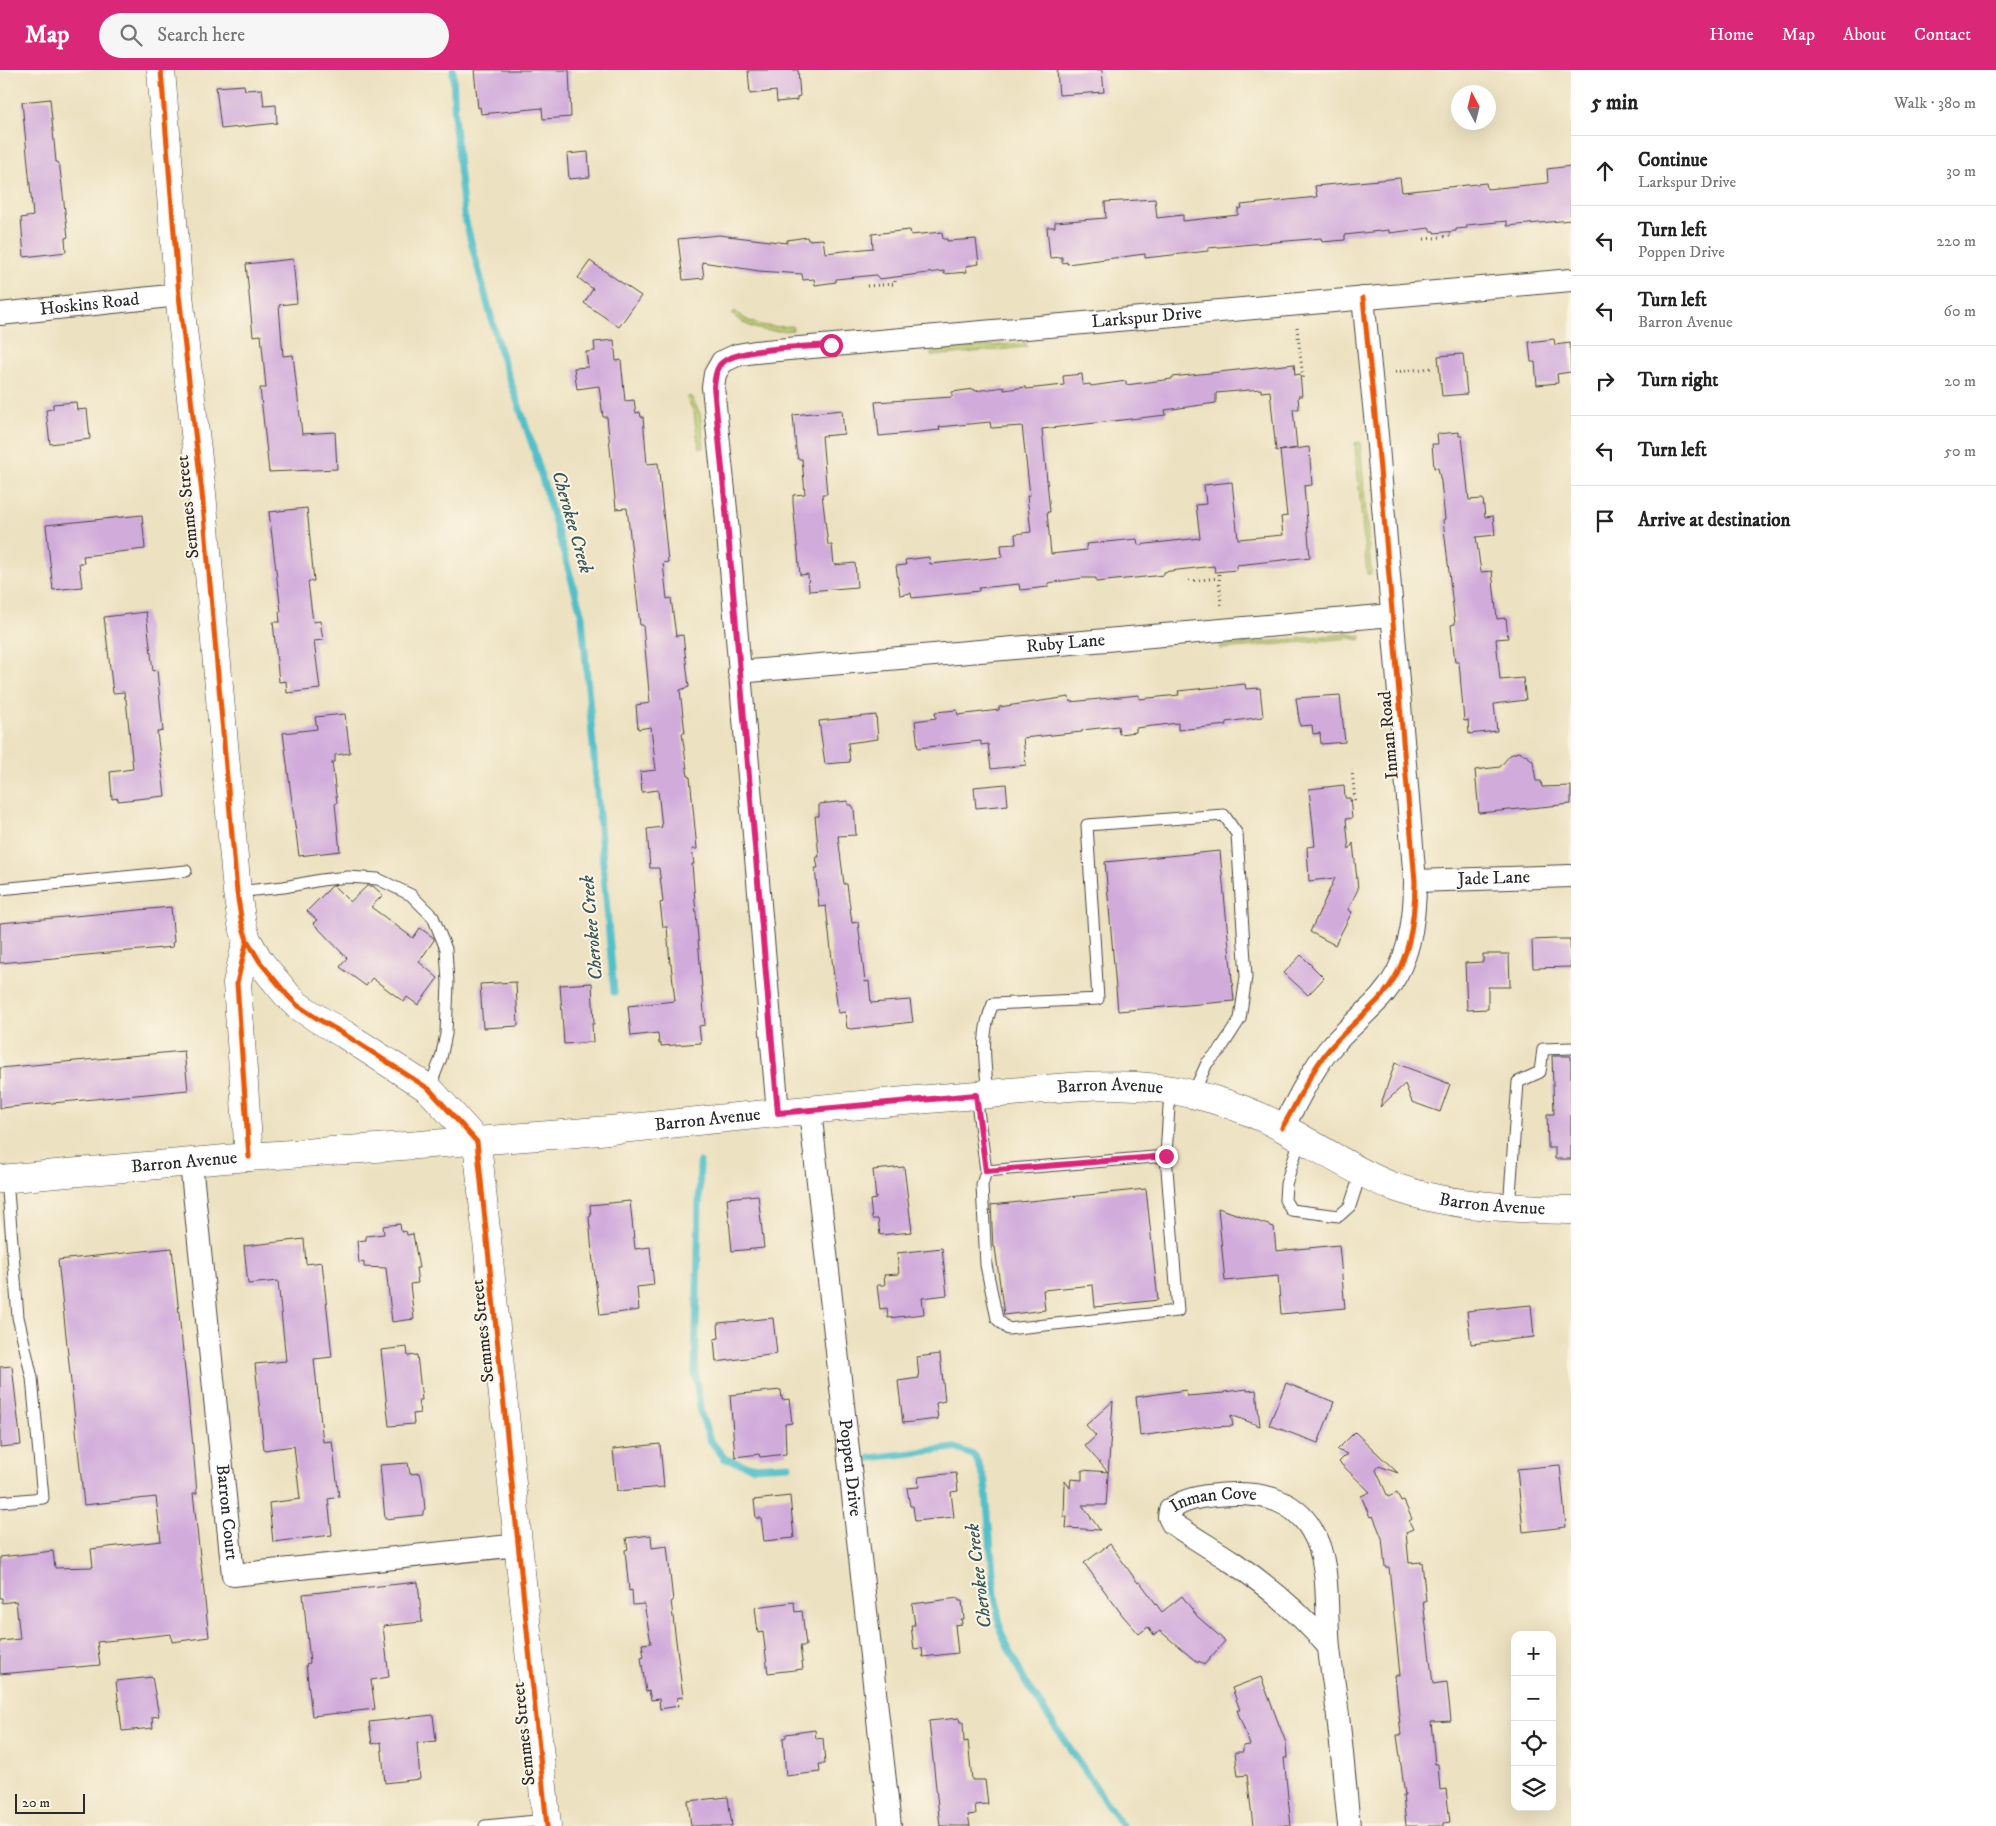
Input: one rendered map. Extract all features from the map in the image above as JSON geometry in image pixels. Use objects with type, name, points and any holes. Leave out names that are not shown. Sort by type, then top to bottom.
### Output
[{"type":"main road","name":"Semmes Street","points":[[161,70],[179,295],[202,492],[237,892],[242,924],[247,940],[274,980],[297,1005],[429,1089],[477,1142],[546,1823]]},
{"type":"main road","name":"Semmes Street","points":[[247,940],[237,983],[249,1157]]},
{"type":"main road","name":"Barron Avenue","points":[[4,1179],[249,1157],[477,1142],[1094,1084],[1142,1086],[1181,1092],[1242,1110],[1389,1185],[1424,1195],[1457,1202],[1509,1208],[1571,1210]]},
{"type":"street","name":"Larkspur Drive","points":[[739,672],[714,387],[715,356],[1571,280]]},
{"type":"street","name":"Hoskins Road","points":[[0,314],[179,295]]},
{"type":"street","name":"Inman Road","points":[[1292,1134],[1315,1070],[1331,1047],[1381,996],[1395,976],[1409,943],[1414,917],[1415,881],[1377,435],[1363,298]]},
{"type":"street","name":"Ruby Lane","points":[[739,672],[1392,616]]},
{"type":"street","points":[[739,672],[778,1113]]},
{"type":"street","name":"Jade Lane","points":[[1415,881],[1571,876]]},
{"type":"street","name":"Poppen Drive","points":[[810,1110],[890,1826]]},
{"type":"street","name":"Barron Court","points":[[191,1163],[233,1575],[519,1545]]},
{"type":"street","name":"Inman Cove","points":[[1329,1647],[1316,1632],[1264,1586],[1236,1564],[1172,1523],[1169,1517],[1170,1510],[1176,1504],[1186,1501],[1243,1494],[1274,1499],[1301,1515],[1311,1528],[1322,1560],[1327,1598],[1329,1647],[1337,1706],[1348,1826]]},
{"type":"lane","points":[[1224,815],[1238,834],[1246,977],[1245,995],[1240,1018],[1220,1050],[1181,1092],[1166,1156],[1178,1311],[1008,1329],[997,1319],[986,1265],[982,1184],[986,1171],[982,1095],[987,1018],[994,1004],[1098,999],[1087,825],[1224,815]]},
{"type":"lane","points":[[0,889],[186,871]]},
{"type":"lane","points":[[237,892],[284,888],[321,880],[348,877],[378,879],[410,895],[433,917],[446,949],[448,982],[446,1034],[441,1058],[429,1089]]},
{"type":"lane","points":[[1509,1208],[1518,1082],[1540,1072],[1543,1049],[1571,1048]]},
{"type":"lane","points":[[1292,1134],[1285,1200],[1291,1210],[1339,1216],[1350,1206],[1362,1171]]},
{"type":"lane","points":[[986,1171],[1166,1156]]},
{"type":"lane","points":[[0,1502],[43,1498],[32,1378],[18,1317],[4,1179]]},
{"type":"lane","points":[[485,1826],[546,1823]]},
{"type":"path","points":[[1424,239],[1451,236],[1450,232]]},
{"type":"path","points":[[867,286],[895,284],[895,280]]},
{"type":"path","points":[[1297,327],[1303,378]]},
{"type":"path","points":[[1394,372],[1431,368]]},
{"type":"path","points":[[1190,580],[1219,576],[1222,605]]},
{"type":"path","points":[[1351,801],[1355,801],[1352,770]]},
{"type":"green space","points":[[735,311],[755,323],[776,327],[792,326],[793,330],[768,331],[754,328],[732,314]]},
{"type":"green space","points":[[1026,343],[1027,347],[931,356],[931,351]]},
{"type":"green space","points":[[691,396],[700,414],[704,448],[699,448],[694,412],[687,398]]},
{"type":"green space","points":[[1360,442],[1371,574],[1367,574],[1355,443]]},
{"type":"green space","points":[[1348,634],[1361,636],[1360,640],[1351,638],[1220,649],[1219,646]]},
{"type":"building","points":[[474,70],[569,70],[571,117],[543,119],[542,108],[481,114],[480,107],[478,108]]},
{"type":"building","points":[[748,70],[798,70],[800,96],[797,97],[797,100],[777,102],[776,91],[750,94]]},
{"type":"building","points":[[1057,70],[1102,70],[1104,92],[1059,95]]},
{"type":"building","points":[[244,85],[245,90],[262,89],[264,106],[276,105],[277,123],[221,129],[216,87]]},
{"type":"building","points":[[50,99],[56,162],[58,162],[60,169],[68,237],[65,238],[66,252],[24,257],[21,218],[33,216],[22,102]]},
{"type":"building","points":[[588,152],[590,177],[569,179],[567,154]]},
{"type":"building","points":[[1571,166],[1571,220],[1507,226],[1507,221],[1467,225],[1467,228],[1456,229],[1456,231],[1434,233],[1434,231],[1430,231],[1430,228],[1389,233],[1389,230],[1345,235],[1345,240],[1322,242],[1321,238],[1208,248],[1208,251],[1145,258],[1145,254],[1067,264],[1067,262],[1062,263],[1062,257],[1050,258],[1047,227],[1055,227],[1055,222],[1106,218],[1105,202],[1155,199],[1157,218],[1183,215],[1183,221],[1238,215],[1238,209],[1242,208],[1241,205],[1317,197],[1315,186],[1400,178],[1402,192],[1486,183],[1487,189],[1548,183],[1547,169]]},
{"type":"building","points":[[910,230],[911,235],[942,232],[943,239],[947,239],[947,241],[976,239],[979,264],[966,266],[967,272],[944,274],[944,271],[879,279],[876,275],[836,279],[836,282],[815,285],[814,279],[803,280],[802,274],[759,271],[702,262],[704,278],[683,280],[678,239],[719,235],[787,243],[787,240],[807,237],[808,240],[823,239],[825,253],[873,248],[872,234]]},
{"type":"building","points":[[293,259],[297,303],[279,305],[283,356],[293,355],[302,434],[335,432],[337,469],[269,472],[260,388],[266,388],[261,335],[253,336],[246,264]]},
{"type":"building","points":[[590,261],[641,296],[619,327],[584,303],[593,289],[578,278]]},
{"type":"building","points":[[1554,339],[1555,345],[1570,343],[1571,372],[1557,374],[1558,383],[1537,385],[1535,362],[1531,362],[1529,342]]},
{"type":"building","points":[[614,340],[616,361],[621,360],[625,401],[634,400],[636,413],[640,412],[641,417],[643,417],[647,464],[658,463],[668,562],[663,563],[667,599],[671,598],[676,636],[683,635],[689,687],[680,690],[685,733],[682,733],[688,777],[690,777],[697,849],[692,849],[694,864],[692,864],[705,1025],[699,1026],[701,1043],[661,1046],[658,1033],[631,1036],[628,1006],[675,1001],[667,927],[663,927],[660,903],[663,902],[659,868],[650,868],[647,829],[662,827],[658,790],[642,792],[640,772],[656,770],[651,727],[638,729],[636,705],[650,703],[643,625],[640,625],[627,508],[616,509],[607,417],[603,417],[599,386],[577,389],[574,368],[588,367],[586,352],[595,351],[594,342]]},
{"type":"building","points":[[1463,354],[1467,394],[1442,396],[1438,356]]},
{"type":"building","points":[[1294,364],[1295,375],[1300,374],[1302,396],[1298,396],[1299,409],[1293,409],[1297,448],[1276,451],[1270,391],[1261,392],[1261,389],[1216,393],[1216,403],[1165,410],[1166,415],[1042,429],[1050,512],[1047,512],[1051,554],[1087,550],[1086,544],[1137,539],[1138,545],[1200,538],[1196,505],[1206,504],[1204,485],[1232,482],[1238,539],[1283,535],[1281,517],[1287,516],[1280,451],[1309,447],[1312,485],[1304,486],[1310,557],[1237,565],[1237,570],[1215,572],[1214,566],[1164,572],[1164,575],[1096,582],[1096,578],[1083,578],[1048,583],[1048,587],[1020,590],[1019,584],[979,588],[979,591],[912,598],[911,593],[900,595],[896,566],[906,565],[905,560],[929,557],[930,564],[1002,557],[1001,545],[1016,544],[1015,534],[1031,532],[1027,496],[1030,495],[1022,426],[991,428],[990,422],[939,427],[940,430],[879,436],[875,402],[952,397],[952,392],[974,389],[975,391],[1004,387],[1004,390],[1064,385],[1063,376],[1082,374],[1083,385],[1090,384],[1091,386],[1126,381],[1126,385],[1172,379],[1172,377]]},
{"type":"building","points":[[76,402],[77,410],[87,409],[90,439],[50,444],[46,410],[53,409],[53,404]]},
{"type":"building","points":[[842,410],[844,434],[822,436],[827,494],[822,494],[828,545],[832,545],[834,565],[855,563],[857,587],[809,591],[808,574],[800,575],[793,503],[793,495],[805,494],[802,459],[798,459],[793,415]]},
{"type":"building","points":[[1459,432],[1459,436],[1462,436],[1469,500],[1483,499],[1485,517],[1493,516],[1495,535],[1476,537],[1481,572],[1492,571],[1497,619],[1506,618],[1508,638],[1496,639],[1500,680],[1523,678],[1526,700],[1494,704],[1497,731],[1469,734],[1468,720],[1464,721],[1459,662],[1455,662],[1451,625],[1455,624],[1443,520],[1445,519],[1441,482],[1438,468],[1434,468],[1432,444],[1438,444],[1437,434]]},
{"type":"building","points":[[307,508],[314,581],[308,582],[313,622],[320,621],[323,640],[314,641],[320,689],[287,693],[286,681],[279,682],[273,622],[280,622],[279,612],[281,612],[269,512]]},
{"type":"building","points":[[142,515],[145,549],[83,556],[84,563],[79,563],[82,587],[53,590],[46,525]]},
{"type":"building","points":[[146,612],[153,671],[157,670],[163,731],[157,732],[165,796],[118,801],[118,798],[112,799],[110,772],[133,769],[126,699],[124,692],[113,693],[104,617]]},
{"type":"building","points":[[1245,684],[1246,689],[1260,688],[1263,717],[1226,722],[1227,725],[1178,730],[1178,723],[1136,728],[1136,732],[1119,734],[1118,726],[1023,738],[1026,765],[991,769],[988,744],[981,745],[981,741],[918,748],[915,721],[936,718],[935,712],[957,710],[958,715],[999,710],[999,707],[1069,697],[1070,702],[1139,695],[1139,699],[1179,695],[1178,691]]},
{"type":"building","points":[[1340,695],[1345,742],[1321,744],[1320,733],[1313,734],[1312,725],[1300,726],[1296,698]]},
{"type":"building","points":[[345,714],[350,753],[335,755],[335,762],[332,762],[340,851],[299,856],[283,733],[317,729],[315,717]]},
{"type":"building","points":[[876,715],[878,739],[848,743],[850,762],[825,764],[819,721]]},
{"type":"building","points":[[1518,752],[1526,755],[1533,761],[1536,781],[1541,781],[1542,787],[1571,786],[1571,804],[1479,813],[1475,770],[1500,767],[1510,755]]},
{"type":"building","points":[[1006,784],[1008,805],[976,808],[974,787]]},
{"type":"building","points":[[1344,785],[1345,798],[1350,798],[1352,818],[1346,819],[1349,850],[1353,843],[1358,889],[1348,910],[1352,912],[1335,945],[1310,932],[1335,878],[1309,881],[1307,847],[1315,846],[1309,789]]},
{"type":"building","points":[[848,801],[848,805],[852,805],[854,809],[856,835],[838,836],[844,884],[847,884],[852,923],[858,922],[865,982],[869,981],[871,1003],[910,1000],[913,1022],[851,1029],[847,1028],[845,1012],[838,1013],[826,906],[819,907],[815,868],[818,868],[816,857],[819,857],[815,816],[819,816],[819,804]]},
{"type":"building","points":[[1220,851],[1234,1001],[1118,1011],[1105,862]]},
{"type":"building","points":[[332,886],[350,902],[367,886],[373,886],[383,895],[371,907],[413,938],[420,928],[434,938],[419,962],[438,978],[418,1005],[407,997],[404,1002],[372,978],[366,986],[340,967],[347,958],[313,923],[317,920],[307,911]]},
{"type":"building","points":[[171,907],[173,947],[0,963],[0,923]]},
{"type":"building","points":[[1570,939],[1571,967],[1533,968],[1532,940]]},
{"type":"building","points":[[1483,954],[1509,954],[1510,987],[1488,987],[1488,1009],[1467,1010],[1465,963],[1483,962]]},
{"type":"building","points":[[1301,955],[1324,978],[1308,995],[1284,973]]},
{"type":"building","points":[[516,982],[518,1026],[483,1028],[480,984]]},
{"type":"building","points":[[592,983],[593,1042],[564,1044],[560,985]]},
{"type":"building","points":[[184,1051],[188,1090],[0,1108],[0,1068]]},
{"type":"building","points":[[1552,1056],[1571,1056],[1571,1159],[1555,1159],[1555,1148],[1548,1148],[1547,1114],[1554,1114]]},
{"type":"building","points":[[1395,1063],[1450,1084],[1440,1112],[1412,1102],[1405,1084],[1380,1107]]},
{"type":"building","points":[[904,1167],[912,1232],[880,1235],[878,1219],[872,1219],[870,1200],[876,1199],[873,1170]]},
{"type":"building","points":[[1146,1189],[1158,1300],[1095,1307],[1093,1285],[1043,1290],[1045,1310],[1004,1315],[995,1247],[993,1247],[991,1205]]},
{"type":"building","points":[[758,1195],[764,1248],[732,1251],[727,1198]]},
{"type":"building","points":[[630,1201],[635,1249],[650,1247],[654,1285],[637,1287],[639,1310],[600,1315],[592,1254],[590,1205]]},
{"type":"building","points":[[1218,1208],[1274,1227],[1276,1251],[1339,1245],[1345,1308],[1281,1314],[1278,1276],[1225,1281]]},
{"type":"building","points":[[400,1224],[401,1232],[406,1231],[407,1235],[413,1234],[419,1268],[416,1268],[418,1283],[410,1284],[414,1319],[392,1322],[386,1268],[364,1267],[364,1262],[359,1263],[357,1241],[366,1240],[366,1236],[384,1234],[383,1226]]},
{"type":"building","points":[[304,1239],[306,1264],[322,1262],[332,1357],[314,1359],[323,1442],[332,1441],[339,1497],[328,1499],[332,1535],[273,1542],[269,1503],[300,1499],[294,1446],[264,1450],[255,1364],[286,1361],[278,1281],[248,1284],[244,1246]]},
{"type":"building","points":[[172,1248],[197,1493],[193,1493],[209,1637],[172,1642],[171,1634],[97,1642],[100,1665],[0,1674],[0,1641],[20,1639],[16,1601],[2,1603],[2,1598],[0,1598],[0,1557],[53,1551],[55,1568],[93,1567],[91,1549],[161,1541],[156,1497],[84,1505],[58,1260]]},
{"type":"building","points":[[942,1248],[947,1295],[922,1298],[924,1314],[888,1318],[887,1308],[880,1309],[877,1285],[885,1285],[884,1275],[899,1274],[897,1253]]},
{"type":"building","points":[[1531,1305],[1534,1337],[1471,1344],[1467,1311]]},
{"type":"building","points":[[773,1318],[777,1354],[716,1362],[714,1339],[719,1338],[718,1323]]},
{"type":"building","points":[[407,1347],[408,1356],[417,1355],[422,1400],[418,1400],[420,1413],[413,1414],[414,1424],[389,1426],[381,1350]]},
{"type":"building","points":[[940,1354],[945,1401],[936,1403],[938,1419],[903,1423],[898,1381],[919,1378],[917,1357]]},
{"type":"building","points":[[12,1366],[21,1445],[0,1447],[0,1367]]},
{"type":"building","points":[[1286,1383],[1334,1402],[1318,1443],[1269,1425]]},
{"type":"building","points":[[1247,1389],[1247,1391],[1256,1390],[1260,1426],[1231,1415],[1233,1426],[1210,1426],[1140,1436],[1136,1397],[1186,1390],[1187,1396]]},
{"type":"building","points":[[781,1390],[782,1400],[789,1399],[792,1423],[785,1424],[786,1454],[760,1457],[759,1454],[735,1457],[730,1395]]},
{"type":"building","points":[[1113,1401],[1106,1505],[1082,1505],[1100,1530],[1066,1528],[1067,1517],[1064,1517],[1065,1481],[1070,1488],[1071,1479],[1082,1480],[1082,1470],[1108,1472],[1085,1446],[1096,1436],[1086,1425]]},
{"type":"building","points":[[1355,1432],[1398,1473],[1379,1466],[1376,1470],[1388,1497],[1397,1493],[1401,1502],[1404,1501],[1412,1519],[1409,1521],[1413,1529],[1406,1532],[1409,1563],[1422,1562],[1426,1601],[1423,1601],[1433,1684],[1447,1682],[1451,1721],[1431,1722],[1435,1764],[1438,1764],[1440,1790],[1446,1789],[1450,1822],[1444,1823],[1444,1826],[1406,1826],[1403,1795],[1405,1795],[1397,1735],[1401,1735],[1395,1676],[1400,1675],[1389,1567],[1385,1567],[1382,1538],[1373,1516],[1370,1517],[1361,1496],[1370,1492],[1339,1462],[1347,1454],[1337,1450]]},
{"type":"building","points":[[660,1444],[664,1487],[617,1491],[613,1449]]},
{"type":"building","points":[[408,1463],[410,1474],[420,1473],[425,1509],[423,1515],[385,1519],[380,1465]]},
{"type":"building","points":[[1560,1465],[1566,1527],[1523,1532],[1517,1469]]},
{"type":"building","points":[[956,1473],[958,1491],[951,1492],[954,1517],[915,1521],[913,1506],[910,1506],[907,1488],[919,1487],[918,1477]]},
{"type":"building","points":[[790,1496],[794,1538],[764,1541],[761,1518],[756,1518],[754,1500]]},
{"type":"building","points":[[651,1535],[652,1548],[667,1546],[673,1601],[671,1601],[683,1697],[677,1698],[678,1706],[660,1709],[659,1699],[651,1700],[649,1691],[646,1692],[641,1658],[644,1657],[642,1644],[651,1643],[644,1604],[633,1605],[632,1590],[629,1591],[625,1550],[628,1549],[626,1538]]},
{"type":"building","points":[[1110,1544],[1162,1612],[1182,1596],[1197,1616],[1225,1641],[1204,1665],[1199,1661],[1198,1663],[1160,1631],[1154,1635],[1148,1627],[1139,1634],[1123,1616],[1084,1563]]},
{"type":"building","points":[[418,1582],[422,1622],[383,1626],[389,1677],[371,1680],[375,1709],[312,1716],[306,1664],[310,1663],[303,1594]]},
{"type":"building","points":[[958,1598],[959,1601],[962,1601],[964,1619],[961,1619],[962,1624],[955,1625],[958,1653],[923,1657],[922,1648],[914,1649],[911,1625],[915,1625],[912,1604]]},
{"type":"building","points":[[794,1602],[795,1612],[802,1611],[806,1646],[800,1646],[803,1669],[768,1673],[763,1632],[758,1633],[755,1607]]},
{"type":"building","points":[[152,1677],[159,1716],[152,1717],[153,1728],[122,1731],[116,1681]]},
{"type":"building","points":[[1261,1677],[1286,1743],[1287,1758],[1284,1758],[1291,1826],[1253,1826],[1247,1775],[1238,1776],[1235,1752],[1243,1752],[1243,1746],[1250,1745],[1237,1710],[1240,1710],[1232,1688]]},
{"type":"building","points":[[433,1715],[436,1741],[417,1743],[420,1779],[385,1783],[381,1742],[372,1744],[369,1722]]},
{"type":"building","points":[[959,1718],[960,1722],[963,1722],[964,1742],[968,1741],[972,1780],[985,1780],[988,1804],[975,1805],[976,1814],[968,1815],[970,1826],[940,1826],[929,1721]]},
{"type":"building","points":[[815,1730],[816,1739],[823,1738],[825,1764],[819,1764],[820,1772],[786,1776],[783,1738],[786,1737],[786,1734]]},
{"type":"building","points":[[728,1797],[732,1826],[691,1826],[688,1801]]},
{"type":"waterway","name":"Cherokee Creek","points":[[453,70],[455,127],[464,215],[500,351],[533,447],[582,616],[614,992]]},
{"type":"waterway","name":"Cherokee Creek","points":[[700,1162],[695,1372],[701,1414],[710,1440],[725,1459],[752,1467],[789,1465]]},
{"type":"waterway","name":"Cherokee Creek","points":[[870,1458],[955,1448],[975,1456],[985,1481],[995,1594],[1001,1632],[1024,1680],[1122,1826]]},
{"type":"cycle path","points":[[161,70],[179,295],[202,493],[237,892],[242,924],[247,940],[260,962],[297,1005],[429,1089],[477,1142],[547,1826]]},
{"type":"cycle path","points":[[1282,1128],[1324,1056],[1337,1040],[1390,986],[1404,958],[1414,912],[1415,881],[1377,435],[1363,298]]},
{"type":"cycle path","points":[[247,940],[237,983],[249,1157]]},
{"type":"route","points":[[831,345],[737,355],[722,362],[715,374],[714,387],[778,1113],[976,1095],[986,1171],[1166,1156]]}]
